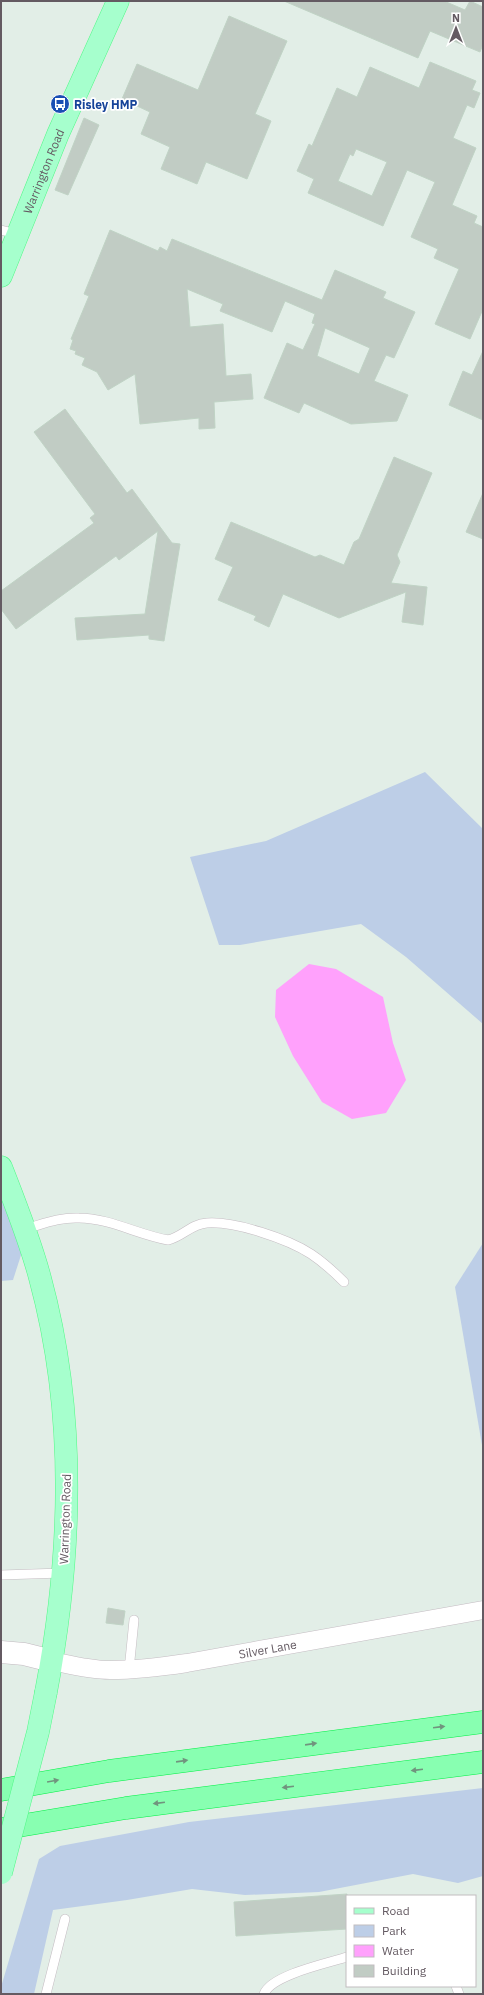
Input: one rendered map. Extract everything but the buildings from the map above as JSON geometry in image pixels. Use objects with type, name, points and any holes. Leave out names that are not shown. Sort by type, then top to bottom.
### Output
[{"type":"highway","points":[[1,1790],[109,1771],[483,1722]]},
{"type":"highway","points":[[1,1829],[126,1808],[483,1762]]},
{"type":"main road","name":"Warrington Road","points":[[1,276],[9,232],[58,134],[118,1]]},
{"type":"main road","name":"Warrington Road","points":[[1,1167],[25,1229],[40,1278],[62,1394],[66,1450],[67,1498],[63,1573],[52,1661],[38,1732],[1,1872]]},
{"type":"street","name":"Silver Lane","points":[[52,1661],[88,1668],[129,1670],[187,1664],[483,1610]]},
{"type":"street","points":[[1,1652],[24,1654],[52,1661]]},
{"type":"lane","points":[[25,1229],[58,1219],[80,1218],[168,1240],[175,1238],[188,1229],[198,1225],[206,1223],[232,1224],[274,1237],[310,1253],[330,1268],[344,1282]]},
{"type":"lane","points":[[1,1575],[63,1573]]},
{"type":"lane","points":[[129,1670],[134,1620]]},
{"type":"lane","points":[[46,1994],[65,1919]]},
{"type":"lane","points":[[264,1994],[266,1989],[280,1979],[346,1957]]},
{"type":"green space","points":[[425,772],[483,829],[483,1024],[406,957],[361,924],[240,945],[219,945],[190,857],[266,841]]},
{"type":"green space","points":[[1,1196],[22,1252],[13,1280],[1,1281]]},
{"type":"green space","points":[[483,1243],[483,1451],[455,1287]]},
{"type":"green space","points":[[483,1788],[483,1876],[458,1883],[413,1874],[319,1892],[245,1895],[192,1889],[53,1910],[34,1994],[1,1994],[1,1987],[39,1859],[60,1846],[189,1822]]},
{"type":"water","points":[[309,964],[336,969],[383,997],[393,1043],[406,1080],[386,1113],[352,1119],[322,1102],[293,1056],[275,1017],[276,990]]},
{"type":"place","name":"Risley HMP","points":[[60,104]]}]
